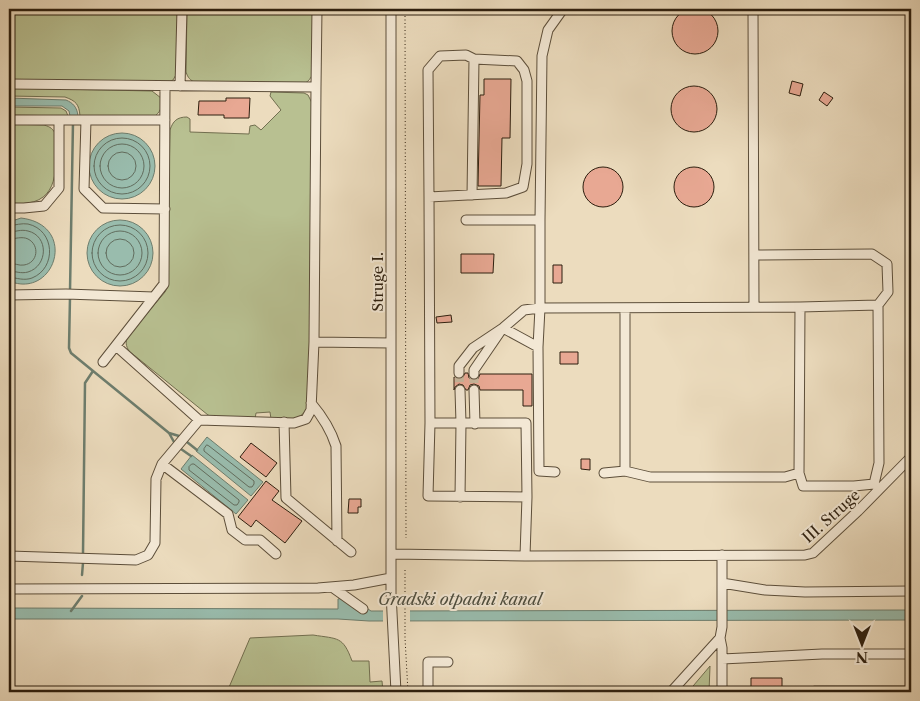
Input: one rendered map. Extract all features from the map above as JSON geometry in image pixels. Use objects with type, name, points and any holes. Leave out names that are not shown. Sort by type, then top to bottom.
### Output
[{"type":"street","points":[[180,86],[182,9]]},
{"type":"street","points":[[116,346],[199,420],[294,423],[306,419],[311,410],[314,342],[317,9]]},
{"type":"street","name":"Struge I.","points":[[391,9],[391,593],[396,692]]},
{"type":"street","points":[[555,472],[539,471],[538,347],[542,56],[548,30],[563,9]]},
{"type":"street","points":[[753,9],[754,307]]},
{"type":"street","points":[[429,197],[506,193],[523,188],[527,164],[527,81],[524,70],[518,61],[474,59],[466,55],[440,56],[428,70],[430,423],[428,496],[527,497]]},
{"type":"street","points":[[472,195],[474,59]]},
{"type":"street","points":[[9,84],[316,88]]},
{"type":"street","points":[[103,362],[164,284],[165,86]]},
{"type":"street","points":[[9,120],[165,120]]},
{"type":"street","points":[[78,120],[84,189],[103,208],[165,209]]},
{"type":"street","points":[[9,208],[44,206],[59,188],[59,121]]},
{"type":"street","points":[[466,220],[540,220]]},
{"type":"street","points":[[754,255],[872,254],[887,264],[888,292],[878,305],[879,463],[874,484],[803,486],[799,473],[800,307]]},
{"type":"street","points":[[9,296],[154,297]]},
{"type":"street","points":[[459,373],[459,366],[473,348],[503,328],[524,310],[540,308],[878,305]]},
{"type":"street","points":[[624,308],[624,471]]},
{"type":"street","points":[[503,328],[538,347]]},
{"type":"street","points":[[474,374],[474,370],[503,328]]},
{"type":"street","points":[[314,342],[391,343]]},
{"type":"street","points":[[460,390],[460,496]]},
{"type":"street","points":[[474,390],[475,424]]},
{"type":"street","points":[[311,403],[322,416],[333,436],[336,446],[337,541]]},
{"type":"street","points":[[9,556],[136,560],[148,555],[155,543],[156,478],[162,464],[199,420]]},
{"type":"street","points":[[284,422],[286,498],[351,552]]},
{"type":"street","points":[[430,423],[526,423],[527,497],[525,556]]},
{"type":"street","name":"III. Struge","points":[[392,554],[525,556],[805,555],[813,553],[911,457]]},
{"type":"street","points":[[162,464],[228,514],[232,530],[245,540],[260,540],[276,554]]},
{"type":"street","points":[[604,473],[624,471],[650,477],[785,477],[799,473]]},
{"type":"street","points":[[722,555],[722,627],[720,638],[722,648],[722,692]]},
{"type":"street","points":[[9,589],[318,588],[354,585],[391,578]]},
{"type":"street","points":[[722,583],[765,590],[805,592],[911,591]]},
{"type":"street","points":[[332,587],[363,609]]},
{"type":"street","points":[[671,692],[720,638]]},
{"type":"street","points":[[722,659],[822,654],[911,654]]},
{"type":"street","points":[[428,692],[428,662],[448,662]]},
{"type":"path","points":[[405,9],[406,538]]},
{"type":"path","points":[[405,570],[405,638],[408,692]]},
{"type":"shaded area","points":[[9,9],[178,9],[177,73],[173,80],[169,82],[9,80]]},
{"type":"shaded area","points":[[187,9],[313,9],[313,73],[309,81],[304,84],[194,82],[186,72]]},
{"type":"shaded area","points":[[9,88],[152,91],[161,98],[161,106],[155,116],[80,116],[78,106],[69,98],[9,96]]},
{"type":"shaded area","points":[[271,92],[304,93],[308,95],[312,103],[309,400],[304,413],[290,419],[271,419],[270,412],[256,413],[255,419],[213,417],[208,415],[129,351],[126,340],[167,288],[170,130],[173,124],[178,119],[187,117],[190,119],[190,132],[249,134],[250,126],[255,125],[261,130],[281,110],[270,96]]},
{"type":"shaded area","points":[[9,107],[61,108],[66,111],[68,116],[9,115]]},
{"type":"shaded area","points":[[9,124],[44,125],[51,128],[56,135],[56,166],[52,186],[47,194],[39,200],[26,203],[9,203]]},
{"type":"shaded area","points":[[313,635],[338,640],[346,647],[352,661],[369,661],[370,682],[382,681],[383,692],[227,692],[250,638]]},
{"type":"shaded area","points":[[710,666],[709,692],[688,692]]},
{"type":"water","points":[[9,98],[66,100],[71,102],[77,110],[78,116],[70,116],[69,111],[62,106],[9,106]]},
{"type":"water","points":[[122,133],[135,136],[145,143],[152,153],[155,166],[152,179],[145,189],[135,196],[122,199],[109,196],[99,189],[92,179],[89,166],[92,153],[99,143],[109,136]]},
{"type":"water","points":[[21,218],[39,223],[50,233],[55,246],[54,259],[48,271],[38,280],[25,284],[9,281],[9,222]]},
{"type":"water","points":[[120,220],[133,223],[143,230],[150,240],[153,253],[150,266],[143,276],[133,283],[120,286],[107,283],[97,276],[90,266],[87,253],[90,240],[97,230],[107,223]]},
{"type":"water","points":[[207,437],[263,482],[251,496],[196,451]]},
{"type":"water","points":[[192,455],[248,500],[236,514],[181,469]]},
{"type":"water","points":[[343,598],[371,611],[911,610],[911,620],[369,621],[338,619],[9,619],[9,608],[338,609],[338,599]]},
{"type":"pier","points":[[383,609],[410,609],[410,623],[383,624]]},
{"type":"building","points":[[700,8],[712,14],[717,22],[717,40],[712,48],[704,53],[690,54],[678,48],[673,40],[672,26],[678,14],[686,9]]},
{"type":"building","points":[[484,79],[511,79],[510,138],[502,138],[501,186],[478,186],[480,95],[484,95]]},
{"type":"building","points":[[792,81],[803,84],[800,96],[789,93]]},
{"type":"building","points":[[689,86],[699,86],[711,92],[716,100],[716,118],[711,126],[703,131],[689,132],[681,129],[674,122],[671,114],[671,104],[674,96],[681,89]]},
{"type":"building","points":[[824,92],[833,98],[827,106],[819,100]]},
{"type":"building","points":[[226,98],[250,98],[249,118],[224,118],[224,115],[198,115],[199,101],[226,101]]},
{"type":"building","points":[[603,167],[614,170],[620,176],[623,187],[620,198],[614,204],[603,207],[592,204],[586,198],[583,187],[586,176],[592,170]]},
{"type":"building","points":[[694,167],[708,173],[714,187],[708,201],[694,207],[680,201],[674,187],[680,173]]},
{"type":"building","points":[[461,254],[494,254],[493,273],[461,273]]},
{"type":"building","points":[[553,265],[562,265],[562,283],[553,283]]},
{"type":"building","points":[[451,315],[452,322],[437,323],[436,317]]},
{"type":"building","points":[[560,352],[578,352],[578,364],[560,364]]},
{"type":"building","points":[[465,373],[468,373],[469,378],[474,380],[478,379],[480,374],[532,374],[532,406],[523,406],[523,390],[480,390],[479,386],[474,384],[470,385],[468,390],[466,390],[463,385],[459,384],[454,390],[454,377],[462,379]]},
{"type":"building","points":[[251,443],[277,463],[266,477],[240,457]]},
{"type":"building","points":[[581,459],[590,459],[590,470],[581,469]]},
{"type":"building","points":[[266,481],[279,491],[272,500],[302,521],[285,543],[256,520],[251,527],[238,517]]},
{"type":"building","points":[[349,499],[361,499],[361,507],[358,507],[358,513],[348,513]]},
{"type":"building","points":[[751,678],[782,678],[782,692],[751,692]]},
{"type":"waterway","points":[[70,291],[73,122]]},
{"type":"waterway","points":[[70,297],[69,348],[71,353],[169,433],[174,442]]},
{"type":"waterway","points":[[83,554],[85,383],[93,371]]},
{"type":"waterway","points":[[169,433],[179,436]]},
{"type":"waterway","points":[[187,442],[197,450]]},
{"type":"waterway","points":[[181,449],[191,456]]},
{"type":"waterway","points":[[82,575],[83,563]]},
{"type":"waterway","points":[[71,611],[82,596]]},
{"type":"tunnel","points":[[459,373],[460,390]]},
{"type":"tunnel","points":[[474,374],[474,390]]},
{"type":"railway","points":[[814,688],[911,688]]},
{"type":"water label","name":"Gradski otpadni kanal","points":[[460,599]]}]
